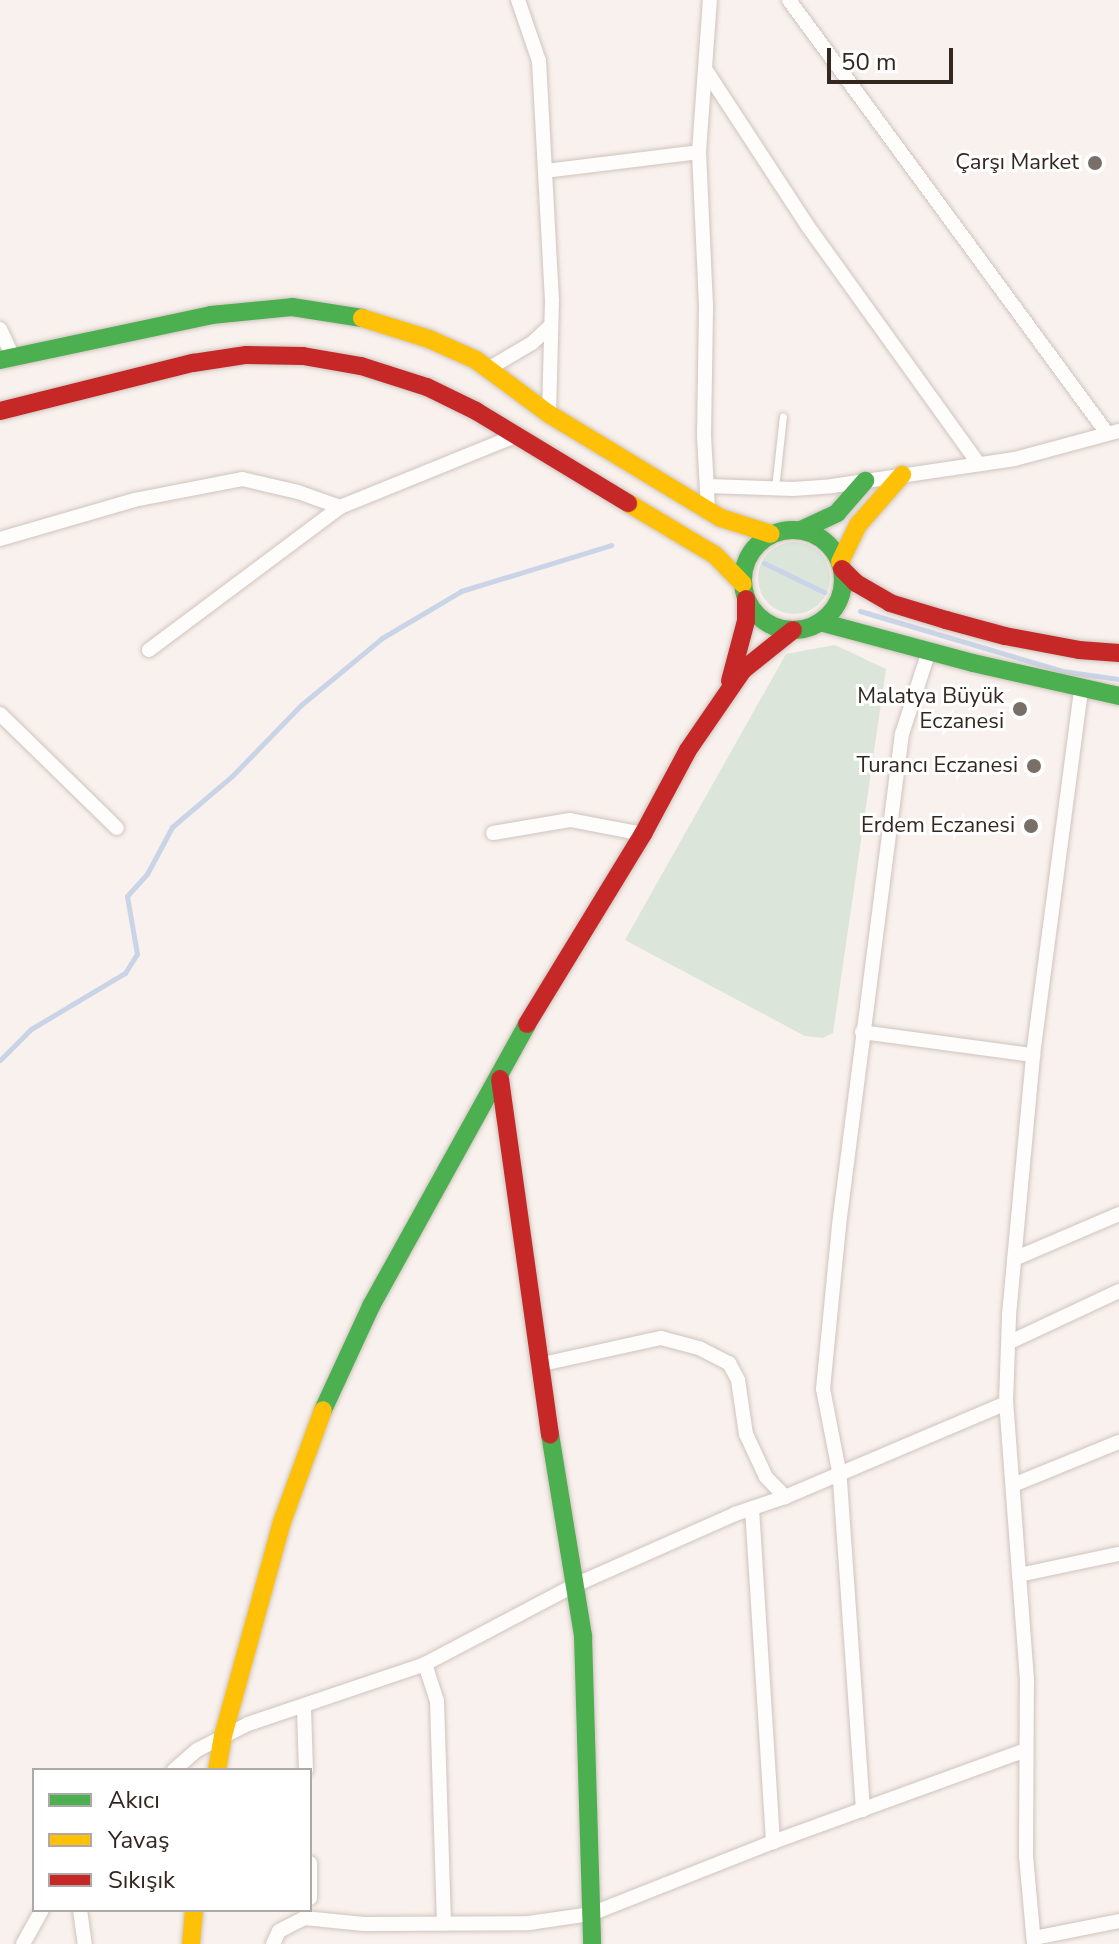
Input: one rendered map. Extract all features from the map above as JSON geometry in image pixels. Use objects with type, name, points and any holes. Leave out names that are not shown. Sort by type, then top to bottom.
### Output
[{"type":"main road","points":[[6,358],[211,315],[292,307],[375,320],[429,339],[488,369],[549,414],[737,525],[771,534],[801,530],[837,513],[865,481]]},
{"type":"main road","points":[[0,411],[193,363],[246,355],[303,356],[373,369],[427,387],[715,555],[765,622],[793,630]]},
{"type":"main road","points":[[820,622],[838,601],[841,565],[868,511],[902,475]]},
{"type":"main road","points":[[801,530],[825,540],[856,583],[890,603],[1034,642],[1119,653]]},
{"type":"main road","points":[[727,688],[746,621],[744,591],[749,554],[771,534]]},
{"type":"main road","points":[[217,1768],[223,1736],[282,1522],[326,1403],[371,1306],[500,1079],[524,1030],[727,688],[760,653],[793,630],[820,622],[1119,696]]},
{"type":"main road","points":[[500,1079],[538,1365],[583,1636],[592,1944]]},
{"type":"main road","points":[[191,1944],[194,1912]]},
{"type":"street","points":[[518,0],[539,61],[551,325],[549,414]]},
{"type":"street","points":[[708,509],[704,436],[706,306],[699,152],[710,0]]},
{"type":"street","points":[[708,486],[775,488],[865,481],[1015,459],[1113,432],[789,0]]},
{"type":"street","points":[[707,72],[807,225],[979,464]]},
{"type":"street","points":[[545,171],[699,152]]},
{"type":"street","points":[[488,369],[532,343],[551,325]]},
{"type":"street","points":[[0,329],[6,358]]},
{"type":"street","points":[[149,650],[340,507],[515,436]]},
{"type":"street","points":[[0,539],[134,500],[242,479],[298,492],[340,507]]},
{"type":"street","points":[[863,1810],[839,1471],[823,1389],[862,1032],[902,734],[929,651]]},
{"type":"street","points":[[1081,689],[1033,1055],[1014,1259],[1006,1403],[1027,1680],[1026,1856],[1034,1941],[1119,1921]]},
{"type":"street","points":[[0,714],[117,828]]},
{"type":"street","points":[[493,833],[570,820],[643,834]]},
{"type":"street","points":[[862,1032],[1033,1055]]},
{"type":"street","points":[[1014,1259],[1119,1214]]},
{"type":"street","points":[[1010,1342],[1119,1291]]},
{"type":"street","points":[[538,1365],[661,1338],[699,1348],[729,1363],[738,1380],[746,1434],[766,1477],[785,1497]]},
{"type":"street","points":[[176,1768],[197,1750],[248,1724],[304,1708],[425,1664],[575,1585],[1006,1403]]},
{"type":"street","points":[[1013,1485],[1119,1442]]},
{"type":"street","points":[[752,1508],[773,1842]]},
{"type":"street","points":[[1019,1575],[1119,1554]]},
{"type":"street","points":[[425,1664],[437,1701],[444,1922]]},
{"type":"street","points":[[304,1708],[306,1768]]},
{"type":"street","points":[[273,1944],[279,1931],[305,1914],[364,1924],[529,1923],[591,1914],[773,1842],[1026,1750]]},
{"type":"street","points":[[23,1944],[41,1912]]},
{"type":"street","points":[[80,1912],[85,1944]]},
{"type":"lane","points":[[775,488],[783,416]]},
{"type":"shaded area","points":[[801,542],[820,552],[828,564],[828,592],[820,604],[808,612],[787,614],[768,604],[760,592],[758,571],[768,552],[780,544]]},
{"type":"shaded area","points":[[835,645],[886,669],[833,1033],[823,1038],[805,1036],[625,940],[786,654]]},
{"type":"waterway","points":[[0,1060],[31,1029],[125,973],[137,954],[127,896],[147,874],[172,827],[232,776],[301,705],[382,638],[461,591],[611,545]]},
{"type":"waterway","points":[[764,563],[824,592]]},
{"type":"waterway","points":[[860,611],[1062,671],[1119,679]]},
{"type":"traffic: fast","points":[[0,360],[211,315],[292,307],[362,318]]},
{"type":"traffic: fast","points":[[801,530],[837,513],[865,481]]},
{"type":"traffic: fast","points":[[793,530],[812,534],[829,544],[839,561],[843,580],[839,599],[829,616],[812,626],[793,630],[774,626],[757,616],[747,599],[743,580],[747,561],[757,544],[774,534],[793,530]]},
{"type":"traffic: fast","points":[[820,622],[973,663],[1119,696]]},
{"type":"traffic: fast","points":[[323,1410],[371,1306],[527,1024]]},
{"type":"traffic: fast","points":[[550,1434],[583,1636],[592,1944]]},
{"type":"traffic: slow","points":[[362,318],[429,339],[476,360],[549,414],[721,518],[771,534]]},
{"type":"traffic: slow","points":[[840,562],[858,525],[902,475]]},
{"type":"traffic: slow","points":[[628,503],[715,555],[743,584]]},
{"type":"traffic: slow","points":[[217,1768],[223,1736],[282,1522],[323,1410]]},
{"type":"traffic: slow","points":[[191,1944],[194,1912]]},
{"type":"traffic: jam","points":[[0,411],[193,363],[246,355],[303,356],[361,366],[427,387],[476,411],[628,503]]},
{"type":"traffic: jam","points":[[842,569],[856,583],[890,603],[946,620],[1005,636],[1079,650],[1119,653]]},
{"type":"traffic: jam","points":[[730,681],[746,621],[746,599]]},
{"type":"traffic: jam","points":[[527,1024],[643,834],[688,750],[743,670],[793,630]]},
{"type":"traffic: jam","points":[[500,1079],[550,1434]]},
{"type":"place","name":"Çarşı Market","points":[[1095,163]]},
{"type":"place","name":"Malatya Büyük Eczanesi","points":[[1020,709]]},
{"type":"place","name":"Turancı Eczanesi","points":[[1034,766]]},
{"type":"place","name":"Erdem Eczanesi","points":[[1031,826]]}]
